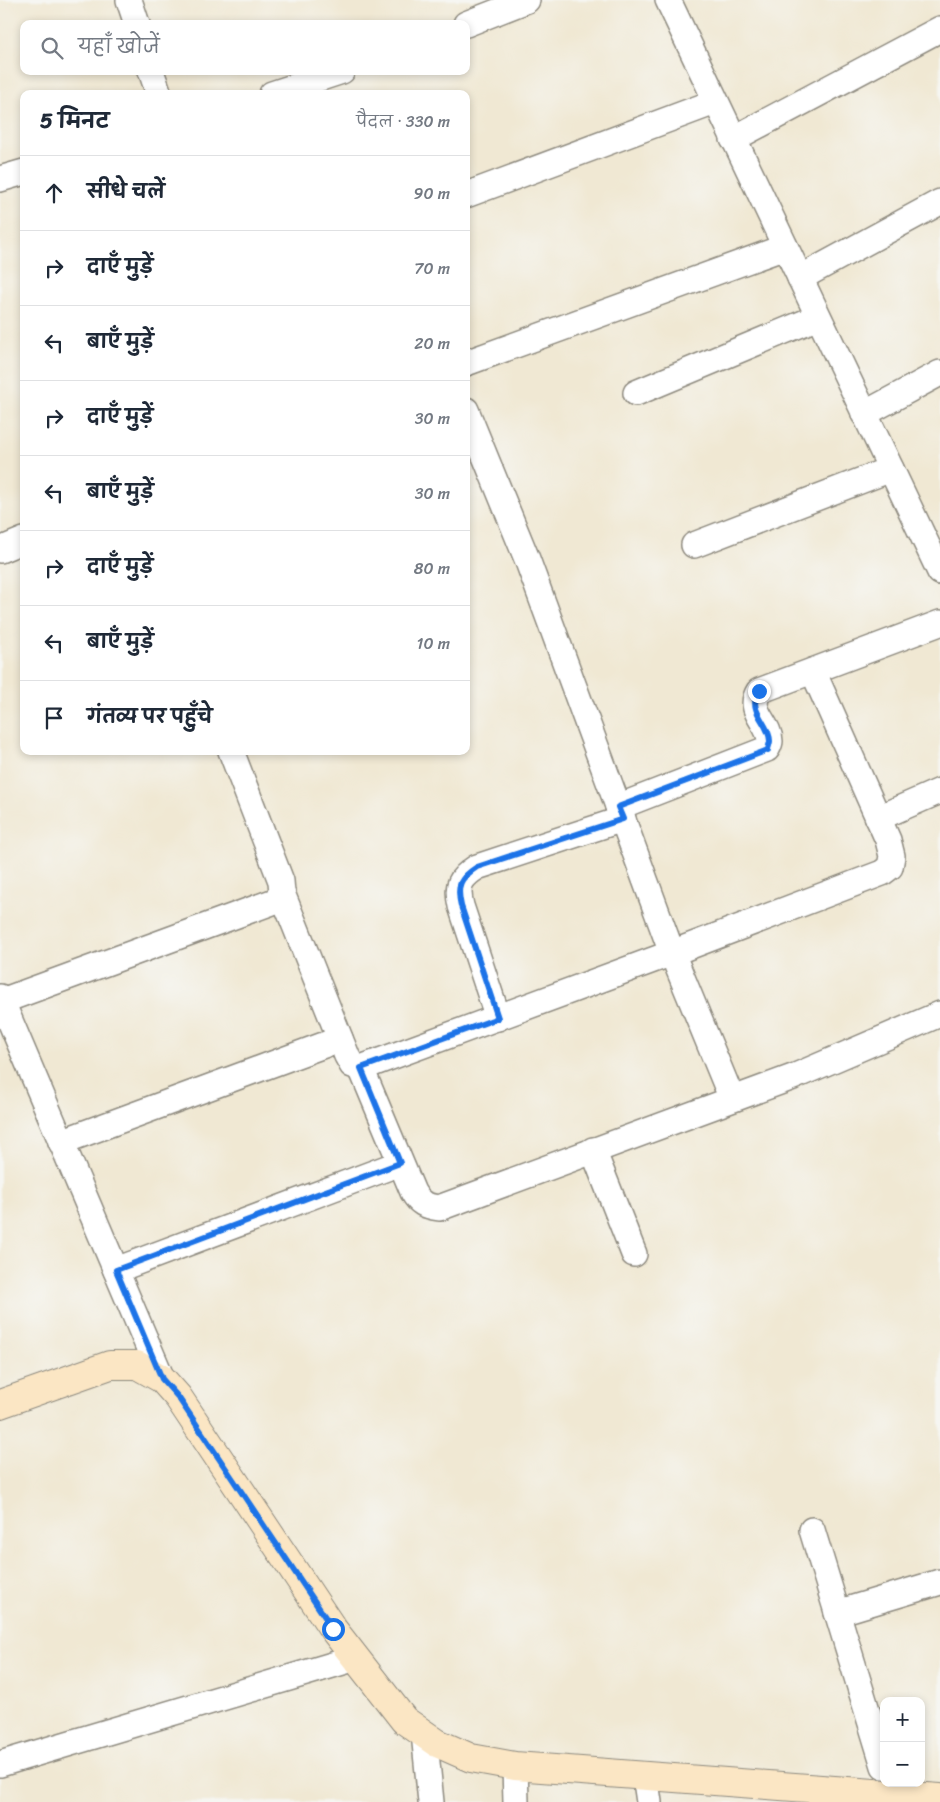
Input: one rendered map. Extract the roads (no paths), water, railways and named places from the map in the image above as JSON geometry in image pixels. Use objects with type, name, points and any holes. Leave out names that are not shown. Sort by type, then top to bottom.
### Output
[{"type":"street","points":[[129,0],[136,20]]},
{"type":"street","points":[[470,22],[527,0]]},
{"type":"street","points":[[668,0],[940,572]]},
{"type":"street","points":[[733,139],[940,29]]},
{"type":"street","points":[[153,75],[157,90]]},
{"type":"street","points":[[291,90],[334,81]]},
{"type":"street","points":[[470,194],[715,102]]},
{"type":"street","points":[[0,179],[20,173]]},
{"type":"street","points":[[800,278],[940,202]]},
{"type":"street","points":[[470,362],[785,247]]},
{"type":"street","points":[[636,393],[818,318]]},
{"type":"street","points":[[864,414],[940,374]]},
{"type":"street","points":[[470,420],[528,559],[672,953],[732,1099]]},
{"type":"street","points":[[694,545],[891,469]]},
{"type":"street","points":[[0,550],[20,542]]},
{"type":"street","points":[[498,1018],[458,894],[460,883],[468,873],[477,867],[620,813],[768,750],[770,741],[755,706],[755,698],[759,691],[940,623]]},
{"type":"street","points":[[233,755],[281,881],[282,892],[346,1056],[352,1065],[361,1068],[672,953],[882,873],[890,867],[892,856],[888,840],[813,671]]},
{"type":"street","points":[[878,818],[940,791]]},
{"type":"street","points":[[282,892],[275,901],[264,906],[1,999],[162,1379],[178,1397],[333,1629],[404,1720],[437,1743],[471,1758],[515,1766],[645,1775],[772,1793],[891,1789],[940,1798]]},
{"type":"street","points":[[361,1068],[400,1163],[418,1201],[426,1206],[438,1208],[793,1076],[940,1014]]},
{"type":"street","points":[[61,1142],[340,1039]]},
{"type":"street","points":[[593,1150],[634,1254]]},
{"type":"street","points":[[116,1270],[400,1163]]},
{"type":"street","points":[[0,1404],[110,1366],[137,1365],[162,1379]]},
{"type":"street","points":[[812,1530],[880,1753]]},
{"type":"street","points":[[837,1613],[940,1582]]},
{"type":"street","points":[[0,1764],[356,1658]]},
{"type":"street","points":[[424,1733],[431,1802]]},
{"type":"street","points":[[515,1766],[516,1802]]},
{"type":"street","points":[[645,1775],[649,1802]]}]
